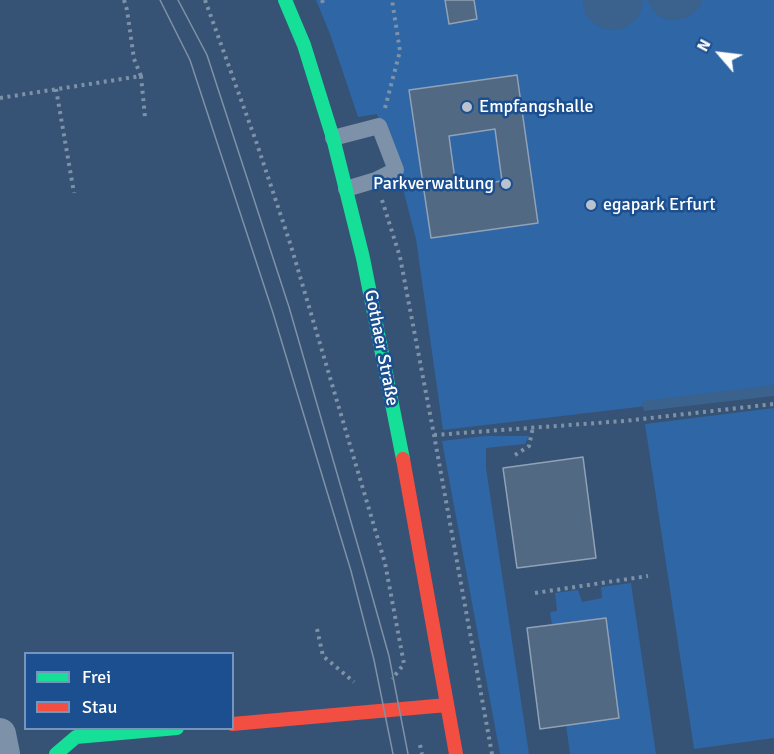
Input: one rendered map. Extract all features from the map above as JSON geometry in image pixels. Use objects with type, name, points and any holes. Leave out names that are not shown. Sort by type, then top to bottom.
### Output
[{"type":"main road","name":"Gothaer Straße","points":[[285,0],[304,45],[333,138],[363,258],[396,421],[456,754]]},
{"type":"main road","points":[[234,723],[447,705]]},
{"type":"main road","points":[[56,754],[76,737],[126,743],[173,730]]},
{"type":"street","points":[[0,734],[4,754]]},
{"type":"lane","points":[[333,138],[379,126],[396,170],[376,180],[346,189]]},
{"type":"path","points":[[124,0],[134,59],[141,76],[145,117]]},
{"type":"path","points":[[205,0],[295,257],[385,563],[404,664],[393,678],[386,680]]},
{"type":"path","points":[[379,126],[400,51],[392,0]]},
{"type":"path","points":[[0,98],[141,76]]},
{"type":"path","points":[[56,89],[74,193]]},
{"type":"path","points":[[434,435],[624,421],[774,404]]},
{"type":"path","points":[[515,455],[529,446],[533,428]]},
{"type":"path","points":[[535,593],[648,576]]},
{"type":"path","points":[[317,629],[323,656],[358,686]]},
{"type":"path","points":[[469,635],[492,754]]},
{"type":"path","points":[[420,745],[422,754]]},
{"type":"shaded area","name":"egapark Erfurt","points":[[316,0],[774,0],[774,391],[443,430],[416,239],[398,170],[377,114],[358,117]]},
{"type":"shaded area","points":[[583,0],[643,0],[639,16],[624,28],[615,30],[605,29],[589,19],[584,11]]},
{"type":"shaded area","points":[[647,0],[702,0],[694,13],[686,18],[668,20],[659,16]]},
{"type":"shaded area","points":[[774,385],[774,396],[644,411],[642,401]]},
{"type":"shaded area","points":[[774,408],[774,738],[694,749],[645,424]]},
{"type":"shaded area","points":[[485,436],[529,436],[525,444],[486,448],[486,468],[529,754],[500,754],[442,441]]},
{"type":"shaded area","points":[[631,583],[656,754],[570,754],[566,725],[619,718],[606,618],[552,625],[550,612],[557,611],[555,593],[578,590],[582,602],[602,598],[601,587]]},
{"type":"building","points":[[445,0],[474,0],[477,19],[449,24]]},
{"type":"building","points":[[517,75],[538,223],[431,238],[409,90]],"holes":[[[495,129],[502,181],[456,187],[449,136]]]},
{"type":"building","points":[[583,457],[596,558],[517,568],[503,468]]},
{"type":"building","points":[[606,618],[619,718],[540,729],[527,628]]},
{"type":"tram line","points":[[160,0],[190,60],[273,313],[351,571],[374,660],[393,754]]},
{"type":"tram line","points":[[178,0],[207,55],[289,307],[389,656],[408,754]]},
{"type":"traffic: fast","points":[[285,0],[304,45],[333,138],[363,258],[403,459]]},
{"type":"traffic: fast","points":[[56,754],[76,737],[155,730]]},
{"type":"traffic: jam","points":[[403,459],[456,754]]},
{"type":"traffic: jam","points":[[234,724],[447,705]]},
{"type":"place","name":"Empfangshalle","points":[[467,107]]},
{"type":"place","name":"Parkverwaltung","points":[[506,184]]},
{"type":"place","name":"egapark Erfurt","points":[[591,205]]}]
